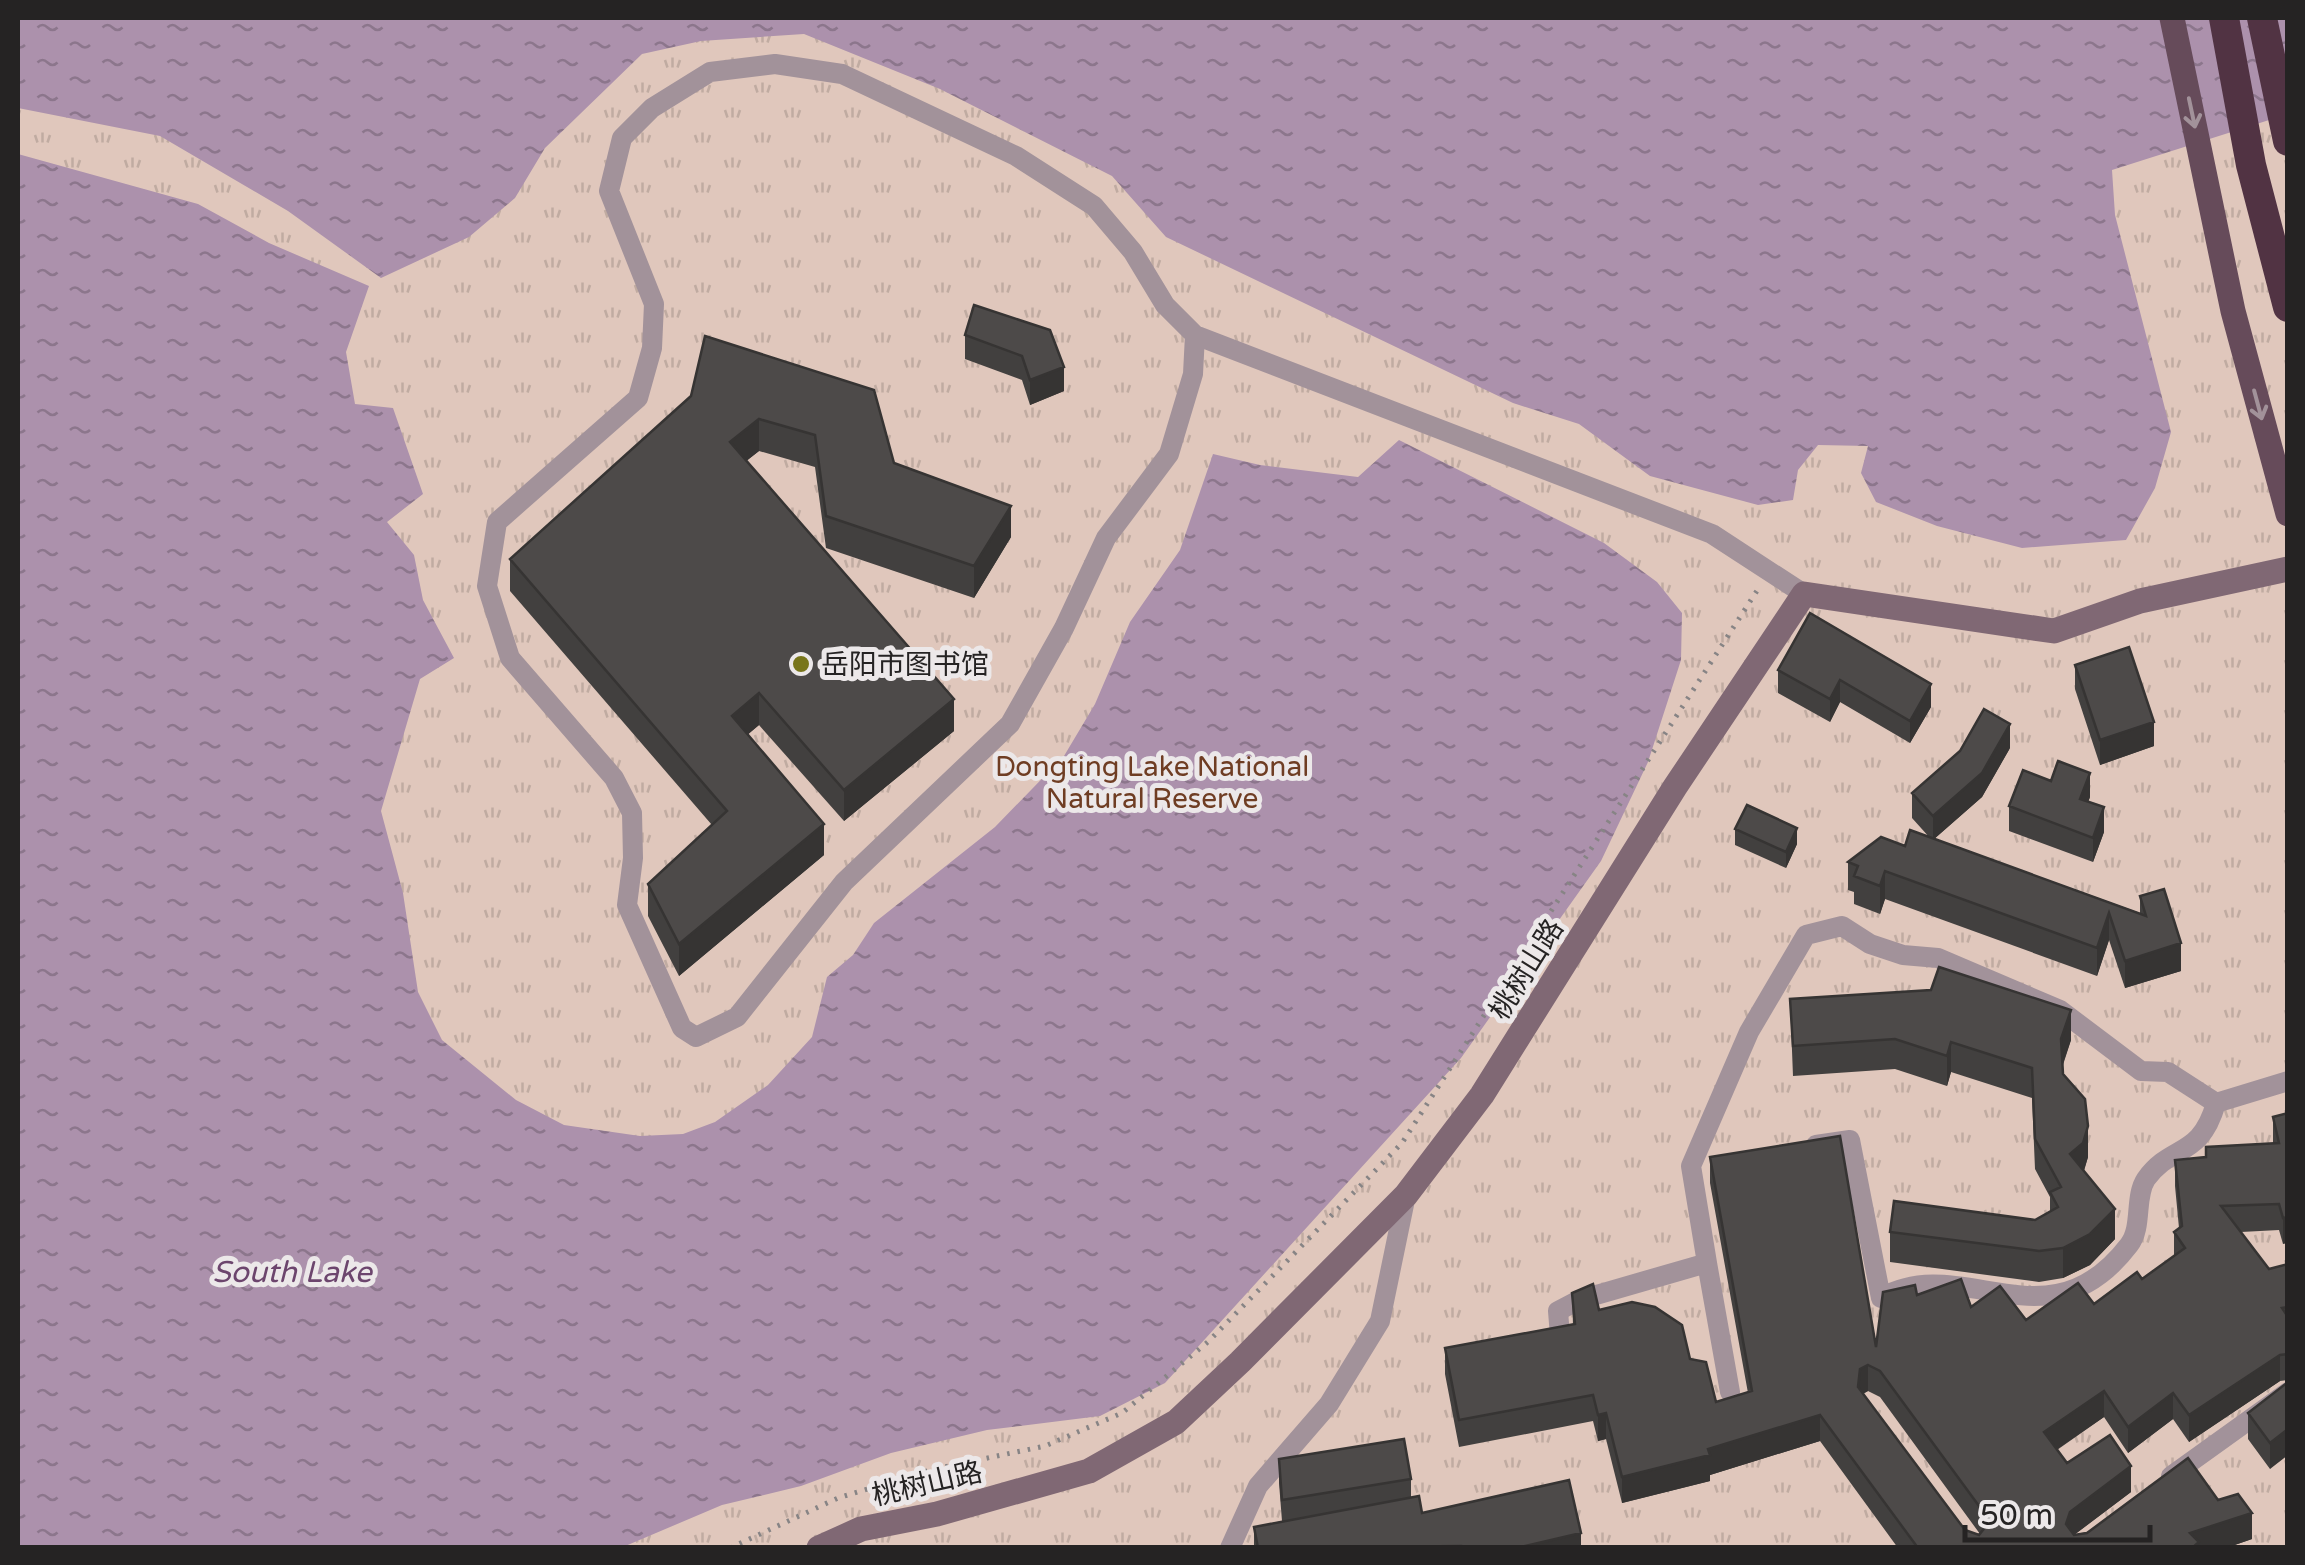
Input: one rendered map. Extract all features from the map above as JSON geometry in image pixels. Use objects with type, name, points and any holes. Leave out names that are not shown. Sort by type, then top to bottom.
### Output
[{"type":"highway","points":[[2224,18],[2251,164],[2288,307]]},
{"type":"highway","points":[[2262,18],[2288,141]]},
{"type":"main road","points":[[2172,18],[2232,311],[2288,514]]},
{"type":"street","points":[[1195,336],[1193,374],[1169,454],[1106,538],[1064,628],[1010,724],[844,882],[737,1016],[696,1037],[682,1028],[626,905],[633,858],[632,812],[614,778],[510,658],[487,586],[497,522],[638,398],[652,348],[654,304],[609,192],[622,138],[652,108],[710,72],[775,64],[842,74],[1016,156],[1094,206],[1134,252],[1164,306],[1195,336],[1712,534],[1804,594],[2054,632],[2140,601],[2288,569]]},
{"type":"street","name":"桃树山路","points":[[819,1548],[861,1529],[937,1514],[1090,1470],[1176,1422],[1406,1195],[1482,1094],[1674,788],[1804,594]]},
{"type":"street","points":[[1730,1392],[1706,1263],[1701,1135],[1780,972],[1806,935],[1842,926],[1870,944],[1903,955],[1938,958],[2060,1010],[2141,1071],[2168,1072],[2216,1103],[2288,1081]]},
{"type":"street","points":[[1797,1149],[1850,1140],[1881,1298],[1925,1287],[2070,1294],[2100,1278],[2133,1241],[2144,1181],[2208,1129],[2216,1103]]},
{"type":"street","points":[[1230,1548],[1258,1486],[1329,1404],[1380,1321],[1406,1195]]},
{"type":"street","points":[[1560,1336],[1558,1311],[1579,1300],[1706,1263]]},
{"type":"street","points":[[2147,1494],[2288,1392]]},
{"type":"path","points":[[730,1548],[838,1498],[930,1470],[1045,1446],[1106,1420],[1122,1413],[1209,1341],[1402,1144],[1769,572]]},
{"type":"green space","name":"Dongting Lake National Natural Reserve","points":[[18,18],[2287,18],[2287,1547],[18,1547]]},
{"type":"water","points":[[18,18],[2287,18],[2288,114],[2112,170],[2115,215],[2171,432],[2155,488],[2126,540],[2022,548],[1937,526],[1876,502],[1861,473],[1868,446],[1818,445],[1798,470],[1793,500],[1758,505],[1650,476],[1579,424],[1513,403],[1166,237],[1112,176],[940,89],[804,34],[701,41],[642,54],[545,148],[515,198],[469,237],[381,278],[288,211],[160,136],[18,108]]},
{"type":"water","name":"South Lake","points":[[18,154],[198,204],[269,243],[369,286],[346,352],[355,404],[393,408],[423,494],[387,522],[414,555],[423,600],[454,658],[420,679],[381,811],[403,893],[418,992],[442,1040],[516,1100],[564,1125],[640,1136],[683,1134],[715,1122],[768,1085],[812,1037],[827,977],[853,955],[874,923],[995,827],[1064,756],[1095,704],[1130,622],[1180,550],[1213,454],[1260,465],[1358,477],[1399,440],[1604,543],[1657,582],[1682,613],[1681,660],[1648,762],[1601,861],[1461,1058],[1165,1383],[1100,1416],[987,1430],[891,1453],[801,1486],[722,1505],[623,1547],[18,1547]]},
{"type":"building","points":[[974,305],[1050,330],[1064,367],[1030,380],[1022,356],[965,335]]},
{"type":"building","name":"岳阳市图书馆","points":[[705,336],[874,390],[894,463],[1011,506],[974,566],[826,516],[815,435],[759,419],[730,442],[954,699],[844,790],[759,693],[732,716],[824,824],[679,944],[648,884],[727,811],[510,559],[691,396]]},
{"type":"building","points":[[1810,613],[1931,684],[1910,721],[1840,680],[1830,699],[1778,670]]},
{"type":"building","points":[[2129,647],[2154,722],[2100,740],[2075,665]]},
{"type":"building","points":[[1984,709],[2010,724],[1982,773],[1933,816],[1912,793],[1960,751]]},
{"type":"building","points":[[2058,761],[2090,773],[2080,799],[2104,807],[2093,838],[2009,806],[2023,770],[2051,781]]},
{"type":"building","points":[[1747,805],[1797,828],[1786,852],[1735,829]]},
{"type":"building","points":[[1910,830],[2146,916],[2140,896],[2164,889],[2181,943],[2125,961],[2109,913],[2097,948],[1885,871],[1880,886],[1854,876],[1858,866],[1848,862],[1881,837],[1905,846]]},
{"type":"building","points":[[1939,967],[2071,1010],[2061,1039],[2063,1074],[2085,1099],[2088,1126],[2083,1143],[2070,1154],[2115,1209],[2090,1234],[2063,1248],[2039,1251],[1890,1232],[1894,1201],[2035,1220],[2058,1207],[2050,1192],[2061,1187],[2035,1139],[2032,1068],[1951,1042],[1947,1056],[1895,1039],[1793,1046],[1790,999],[1931,990]]},
{"type":"building","points":[[2288,1113],[2288,1217],[2283,1218],[2279,1204],[2221,1206],[2269,1269],[2288,1264],[2288,1307],[2282,1308],[2288,1317],[2288,1354],[2280,1355],[2189,1415],[2173,1393],[2128,1427],[2104,1391],[2044,1432],[2067,1463],[2110,1435],[2131,1466],[2070,1512],[2066,1524],[2074,1535],[2087,1533],[2188,1458],[2218,1500],[2238,1494],[2252,1513],[2190,1533],[2199,1542],[2192,1548],[1918,1548],[1820,1415],[1708,1449],[1710,1455],[1622,1477],[1606,1413],[1598,1415],[1593,1395],[1459,1420],[1445,1348],[1575,1324],[1572,1293],[1593,1284],[1599,1310],[1632,1302],[1655,1307],[1682,1325],[1690,1359],[1706,1362],[1716,1402],[1752,1391],[1710,1157],[1840,1136],[1876,1347],[1883,1292],[1915,1285],[1917,1295],[1961,1279],[1971,1307],[2000,1286],[2026,1320],[2078,1283],[2094,1304],[2137,1272],[2142,1279],[2185,1248],[2174,1232],[2182,1226],[2175,1160],[2206,1157],[2206,1147],[2279,1143],[2273,1117]],"holes":[[[1868,1365],[1880,1371],[1990,1521],[1979,1535],[1965,1530],[1858,1387],[1860,1369]]]},
{"type":"building","points":[[2288,1382],[2288,1429],[2270,1443],[2248,1413]]},
{"type":"building","points":[[1404,1439],[1411,1479],[1282,1500],[1279,1459]]},
{"type":"building","points":[[1569,1480],[1581,1533],[1517,1548],[1258,1548],[1254,1527],[1419,1496],[1422,1513]]},
{"type":"place","name":"岳阳市图书馆","points":[[801,664]]}]
